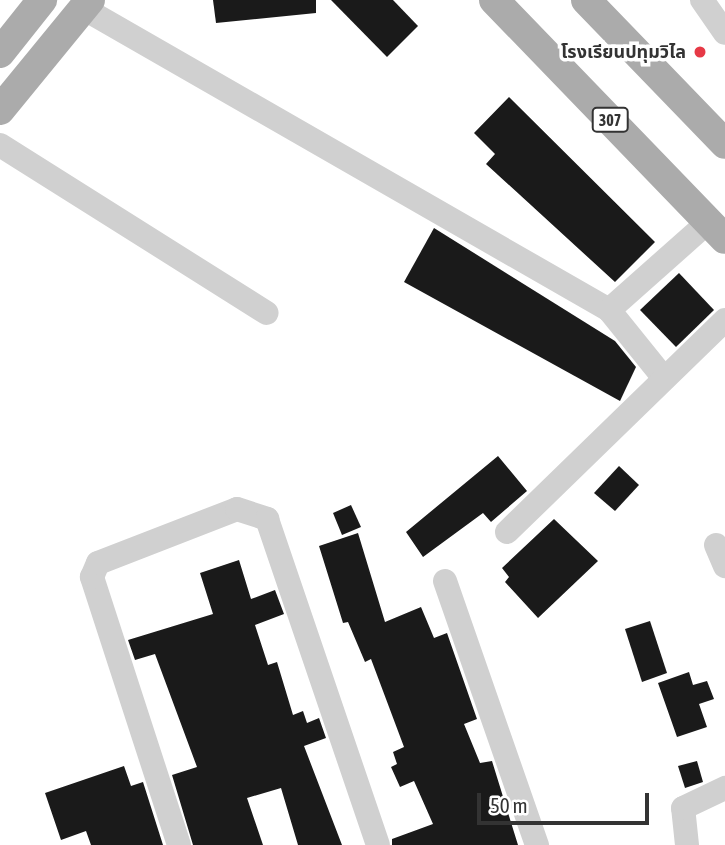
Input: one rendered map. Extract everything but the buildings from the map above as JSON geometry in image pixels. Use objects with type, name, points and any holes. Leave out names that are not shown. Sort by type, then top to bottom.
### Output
[{"type":"main road","name":"307","points":[[494,0],[716,231]]},
{"type":"main road","points":[[586,0],[725,144]]},
{"type":"main road","points":[[0,53],[37,2]]},
{"type":"main road","points":[[0,110],[87,4]]},
{"type":"street","points":[[702,0],[725,33]]},
{"type":"street","points":[[87,4],[609,310],[663,377]]},
{"type":"street","points":[[0,145],[267,313]]},
{"type":"street","points":[[609,310],[716,231]]},
{"type":"street","points":[[507,532],[663,377],[725,320]]},
{"type":"street","points":[[180,845],[92,577],[98,563],[237,509],[267,519],[378,845]]},
{"type":"street","points":[[445,581],[537,845]]},
{"type":"street","points":[[687,845],[683,808],[691,799],[725,788]]},
{"type":"place","name":"โรงเรียนปทุมวิไล","points":[[700,52]]}]
